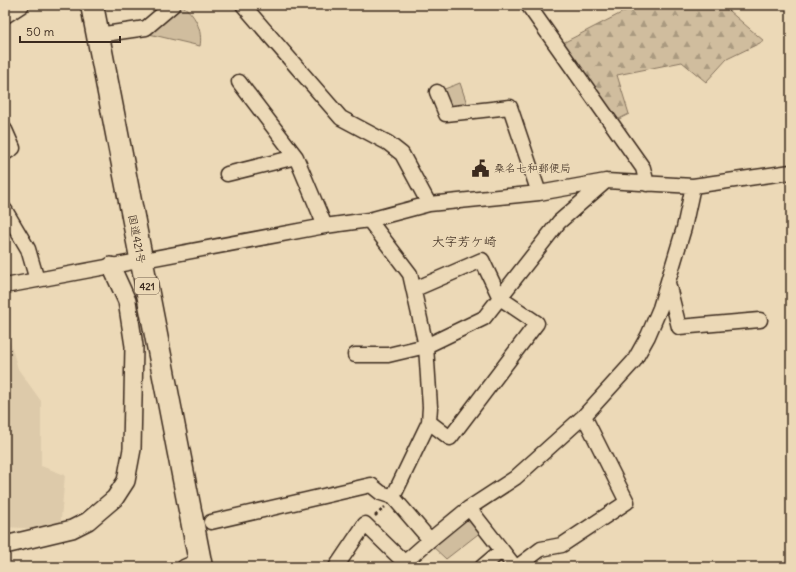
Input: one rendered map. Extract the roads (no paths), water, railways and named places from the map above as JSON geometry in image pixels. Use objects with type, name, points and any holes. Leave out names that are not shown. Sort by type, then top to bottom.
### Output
[{"type":"highway","name":"国道421号","points":[[92,5],[142,260],[195,565]]},
{"type":"street","points":[[5,16],[21,5]]},
{"type":"street","points":[[98,35],[146,28],[173,5]]},
{"type":"street","points":[[243,5],[341,118],[388,143],[402,154],[429,204]]},
{"type":"street","points":[[528,5],[642,168],[647,184]]},
{"type":"street","points":[[239,82],[296,157],[325,226]]},
{"type":"street","points":[[437,92],[446,114],[510,107],[539,193]]},
{"type":"street","points":[[5,130],[13,148],[5,153]]},
{"type":"street","points":[[227,174],[296,157]]},
{"type":"street","points":[[5,286],[325,226],[369,220],[429,204],[539,193],[606,180],[693,186],[791,172]]},
{"type":"street","points":[[355,354],[388,355],[426,346],[484,318],[559,222],[606,180]]},
{"type":"street","points":[[336,567],[366,524],[407,565],[430,540],[469,508],[515,478],[584,416],[634,361],[648,336],[660,308],[668,283],[684,228],[693,186]]},
{"type":"street","points":[[5,210],[28,249],[37,280]]},
{"type":"street","points":[[369,220],[410,274],[415,289],[426,346],[430,407],[429,422],[393,498]]},
{"type":"street","points":[[415,289],[482,260],[500,298],[537,323],[450,438],[429,422]]},
{"type":"street","points":[[5,545],[72,529],[88,521],[115,498],[126,481],[132,449],[134,346],[127,301],[111,266]]},
{"type":"street","points":[[668,283],[672,292],[680,326],[760,320]]},
{"type":"street","points":[[469,508],[516,567],[541,550],[562,545],[627,502],[584,416]]},
{"type":"street","points":[[211,522],[371,485],[382,493],[393,498],[430,540]]},
{"type":"street","points":[[482,567],[502,550]]},
{"type":"place","name":"桑名七和郵便局","points":[[481,168]]},
{"type":"district","name":"大字芳ケ崎","points":[[464,241]]}]
